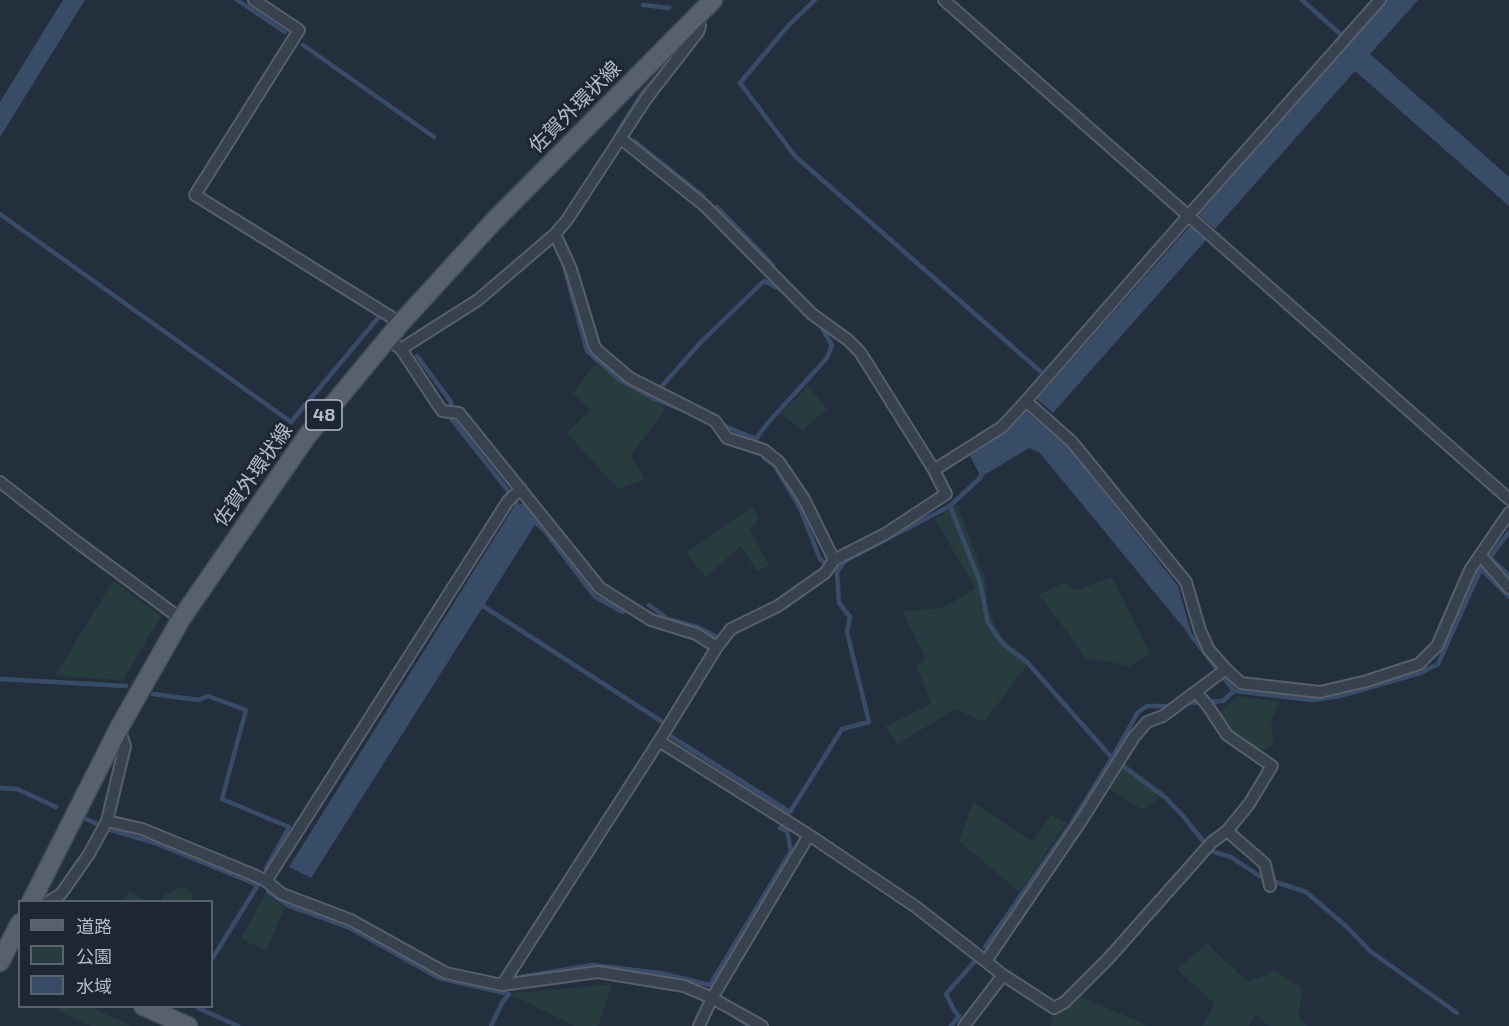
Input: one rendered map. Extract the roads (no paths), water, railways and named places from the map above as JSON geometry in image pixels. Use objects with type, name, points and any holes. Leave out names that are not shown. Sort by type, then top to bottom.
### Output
[{"type":"main road","name":"佐賀外環状線","points":[[32,900],[119,728],[181,619],[307,436],[396,337],[493,222],[713,0]]},
{"type":"main road","points":[[7,951],[18,928]]},
{"type":"main road","points":[[148,1008],[188,1026]]},
{"type":"street","points":[[254,0],[298,30],[195,195],[391,317],[396,337],[442,411],[459,413],[600,588],[651,620],[696,634],[717,647]]},
{"type":"street","points":[[944,0],[1509,499]]},
{"type":"street","points":[[934,470],[1002,427],[1380,0]]},
{"type":"street","points":[[396,337],[478,300],[555,234],[646,99],[698,32],[700,26],[698,15]]},
{"type":"street","points":[[502,986],[717,647],[731,629],[778,606],[825,573],[834,560],[885,534],[946,494],[934,470],[861,352],[812,314],[705,206],[620,138]]},
{"type":"street","points":[[555,234],[571,269],[597,350],[630,378],[718,425],[727,438],[759,448],[779,462],[804,499],[834,560]]},
{"type":"street","points":[[1026,401],[1072,442],[1186,582],[1200,630],[1209,650],[1242,683],[1320,692],[1367,681],[1419,664],[1437,646],[1470,570],[1509,513]]},
{"type":"street","points":[[0,482],[181,619]]},
{"type":"street","points":[[266,881],[508,501],[521,489]]},
{"type":"street","points":[[1480,555],[1509,588]]},
{"type":"street","points":[[986,961],[1081,821],[1134,737],[1147,722],[1202,699],[1215,677],[1226,669]]},
{"type":"street","points":[[659,741],[809,835],[916,907],[1003,975],[1054,1008],[1065,1002],[1108,959],[1212,842],[1227,831],[1249,804],[1272,766],[1227,735],[1202,699]]},
{"type":"street","points":[[51,900],[61,894],[89,854],[107,821],[125,746],[119,728]]},
{"type":"street","points":[[107,821],[142,829],[254,875],[282,894],[351,920],[446,973],[502,986],[598,972],[684,986],[712,998],[762,1026]]},
{"type":"street","points":[[1227,831],[1265,864],[1269,880]]},
{"type":"street","points":[[699,1026],[712,998],[809,835]]},
{"type":"street","points":[[964,1026],[1003,975]]},
{"type":"water","points":[[63,0],[85,0],[0,137],[0,102]]},
{"type":"water","points":[[1383,0],[1418,0],[1370,54],[1509,177],[1509,206],[1355,71],[1215,229],[1198,214],[1346,39]]},
{"type":"water","points":[[1190,226],[1206,240],[1053,413],[1037,399]]},
{"type":"water","points":[[1026,411],[1068,447],[1178,586],[1193,639],[1040,453],[1029,448],[981,477],[970,456],[1006,432]]},
{"type":"water","points":[[525,503],[538,520],[311,878],[289,867],[515,505]]},
{"type":"waterway","points":[[237,0],[285,32]]},
{"type":"waterway","points":[[815,0],[788,26],[740,83],[795,156],[1040,371]]},
{"type":"waterway","points":[[1302,0],[1346,39]]},
{"type":"waterway","points":[[643,5],[669,8]]},
{"type":"waterway","points":[[303,45],[434,137]]},
{"type":"waterway","points":[[619,130],[643,92],[661,72]]},
{"type":"waterway","points":[[634,141],[703,196]]},
{"type":"waterway","points":[[717,207],[773,265]]},
{"type":"waterway","points":[[0,214],[291,422],[378,318]]},
{"type":"waterway","points":[[565,270],[587,351],[620,380],[655,399],[680,409]]},
{"type":"waterway","points":[[662,386],[700,343],[764,281],[782,290]]},
{"type":"waterway","points":[[756,439],[827,358],[832,345],[823,330]]},
{"type":"waterway","points":[[417,356],[451,402],[450,417],[520,509]]},
{"type":"waterway","points":[[672,737],[790,812],[842,729],[869,722],[847,632],[850,617],[839,603],[837,572],[820,559],[800,508],[775,466],[764,458],[756,439],[722,425]]},
{"type":"waterway","points":[[837,572],[845,561],[950,506],[981,477],[981,472]]},
{"type":"waterway","points":[[950,506],[980,582],[988,623],[1003,644],[1027,662],[1112,758],[1166,798],[1211,851],[1231,857],[1261,877],[1306,892],[1347,927],[1370,951],[1457,1013]]},
{"type":"waterway","points":[[534,521],[544,530],[595,597],[623,612]]},
{"type":"waterway","points":[[1190,634],[1234,691],[1313,700],[1340,696],[1420,673],[1438,664],[1480,571],[1509,532]]},
{"type":"waterway","points":[[1490,558],[1509,575]]},
{"type":"waterway","points":[[1480,571],[1484,572],[1509,597]]},
{"type":"waterway","points":[[649,605],[668,619],[697,627],[715,636]]},
{"type":"waterway","points":[[483,606],[661,721]]},
{"type":"waterway","points":[[0,679],[126,686]]},
{"type":"waterway","points":[[1190,703],[1223,701],[1234,691]]},
{"type":"waterway","points":[[153,694],[199,700],[208,696],[246,710],[222,799],[289,827],[266,868]]},
{"type":"waterway","points":[[985,947],[1071,824],[1138,712],[1147,706],[1165,706]]},
{"type":"waterway","points":[[0,788],[17,789],[56,807]]},
{"type":"waterway","points":[[86,819],[99,825]]},
{"type":"waterway","points":[[521,977],[592,965],[660,973],[710,985],[791,851],[787,831],[780,828]]},
{"type":"waterway","points":[[111,830],[155,843],[258,885],[213,957]]},
{"type":"waterway","points":[[268,892],[289,906],[350,928],[439,978],[509,994],[491,1026]]},
{"type":"waterway","points":[[951,1026],[959,1016],[946,994],[975,961]]},
{"type":"waterway","points":[[198,1008],[238,1026]]},
{"type":"waterway","points":[[737,1018],[750,1026]]}]
